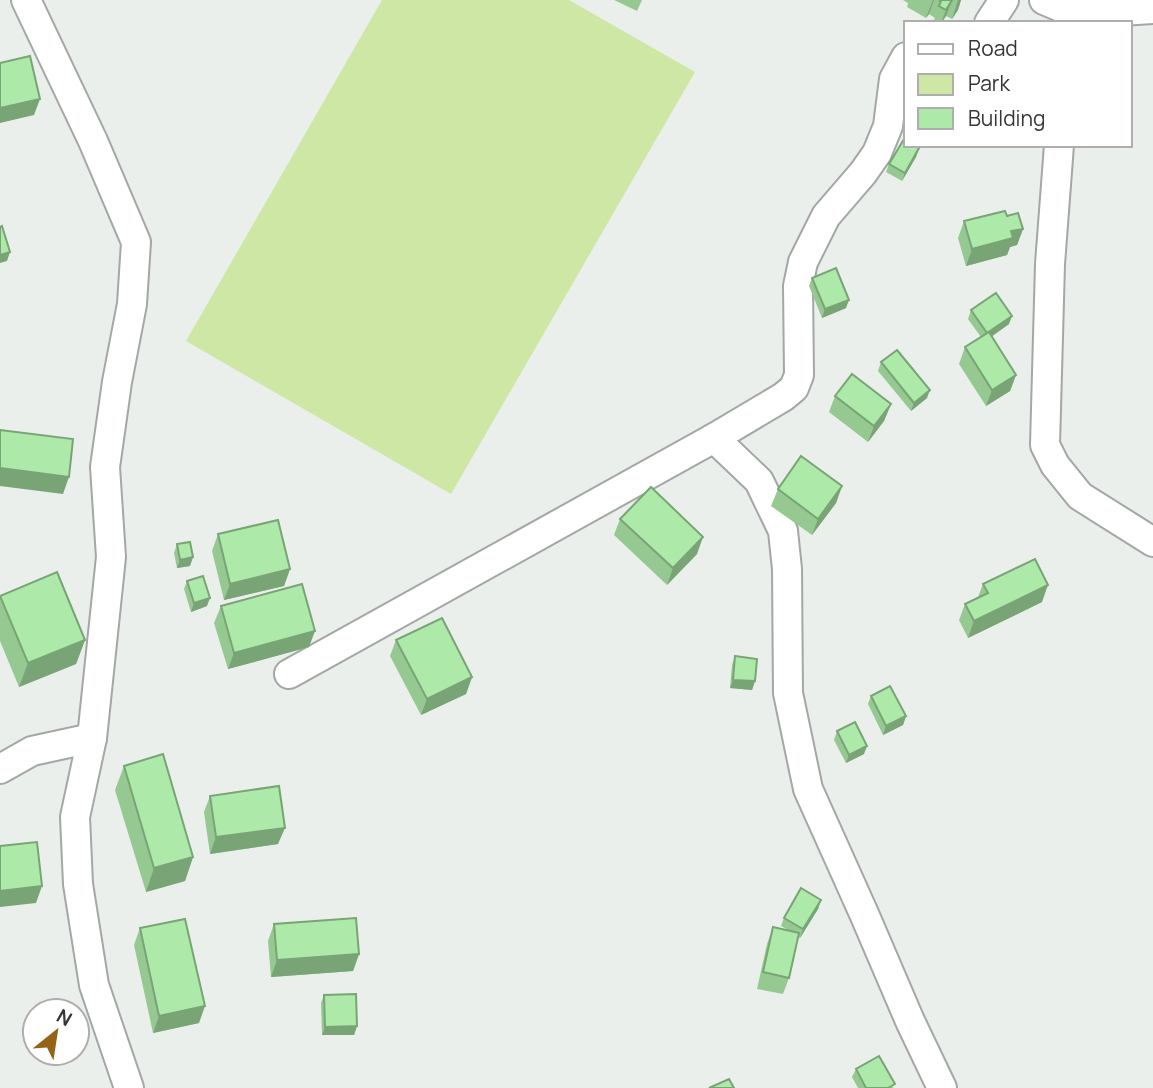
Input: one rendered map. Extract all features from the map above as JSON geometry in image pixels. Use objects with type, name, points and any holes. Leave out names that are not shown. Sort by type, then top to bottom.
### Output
[{"type":"street","points":[[26,0],[93,141],[136,242],[132,304],[105,467],[111,557],[92,738],[75,817],[78,884],[94,985],[129,1088]]},
{"type":"street","points":[[990,21],[1004,0]]},
{"type":"street","points":[[1044,0],[1069,17],[1153,9]]},
{"type":"street","points":[[289,674],[714,438],[794,388],[799,375],[798,286],[803,262],[825,216],[877,153],[888,126],[894,79],[904,61]]},
{"type":"street","points":[[1059,147],[1050,264],[1045,445],[1055,465],[1080,496],[1153,542]]},
{"type":"street","points":[[714,438],[759,481],[783,531],[787,569],[788,693],[808,789],[942,1088]]},
{"type":"street","points":[[0,769],[32,751],[92,738]]},
{"type":"green space","points":[[382,0],[569,0],[695,72],[451,494],[186,341]]},
{"type":"building","points":[[939,0],[952,0],[946,10],[939,6]]},
{"type":"building","points":[[30,56],[40,99],[0,108],[0,63]]},
{"type":"building","points":[[904,139],[904,147],[919,148],[905,173],[889,164]]},
{"type":"building","points":[[1005,211],[1007,216],[1018,213],[1023,229],[1011,231],[1013,238],[972,249],[964,221]]},
{"type":"building","points":[[2,226],[10,252],[0,255],[0,227]]},
{"type":"building","points":[[836,268],[849,300],[825,309],[812,278]]},
{"type":"building","points":[[996,293],[1012,316],[987,333],[971,310]]},
{"type":"building","points":[[989,332],[1016,375],[992,390],[965,347]]},
{"type":"building","points":[[897,350],[930,390],[914,403],[881,362]]},
{"type":"building","points":[[852,374],[891,404],[874,426],[835,396]]},
{"type":"building","points":[[0,430],[73,439],[69,477],[0,468]]},
{"type":"building","points":[[801,456],[842,486],[818,519],[778,489]]},
{"type":"building","points":[[651,487],[703,537],[673,568],[620,519]]},
{"type":"building","points":[[278,520],[290,569],[230,584],[218,534]]},
{"type":"building","points":[[190,542],[193,557],[180,560],[177,544]]},
{"type":"building","points":[[1035,559],[1048,585],[974,621],[965,604],[988,593],[983,584]]},
{"type":"building","points":[[57,572],[85,640],[28,663],[0,596]]},
{"type":"building","points":[[203,576],[210,598],[194,603],[187,581]]},
{"type":"building","points":[[302,584],[315,631],[234,653],[221,606]]},
{"type":"building","points":[[442,618],[472,677],[427,699],[396,640]]},
{"type":"building","points":[[735,656],[757,659],[755,681],[733,680]]},
{"type":"building","points":[[890,686],[906,716],[886,726],[871,696]]},
{"type":"building","points":[[855,722],[867,746],[849,755],[837,731]]},
{"type":"building","points":[[163,754],[193,857],[154,868],[124,766]]},
{"type":"building","points":[[279,786],[285,828],[216,837],[210,796]]},
{"type":"building","points":[[37,842],[42,886],[0,891],[0,846]]},
{"type":"building","points":[[801,888],[821,900],[803,929],[784,918]]},
{"type":"building","points":[[356,918],[359,954],[277,960],[274,924]]},
{"type":"building","points":[[185,919],[205,1006],[159,1016],[140,928]]},
{"type":"building","points":[[773,927],[799,933],[789,978],[763,972]]},
{"type":"building","points":[[356,994],[357,1026],[325,1027],[324,995]]},
{"type":"building","points":[[879,1056],[895,1084],[888,1088],[866,1088],[856,1069]]},
{"type":"building","points":[[729,1079],[734,1088],[709,1088]]}]
